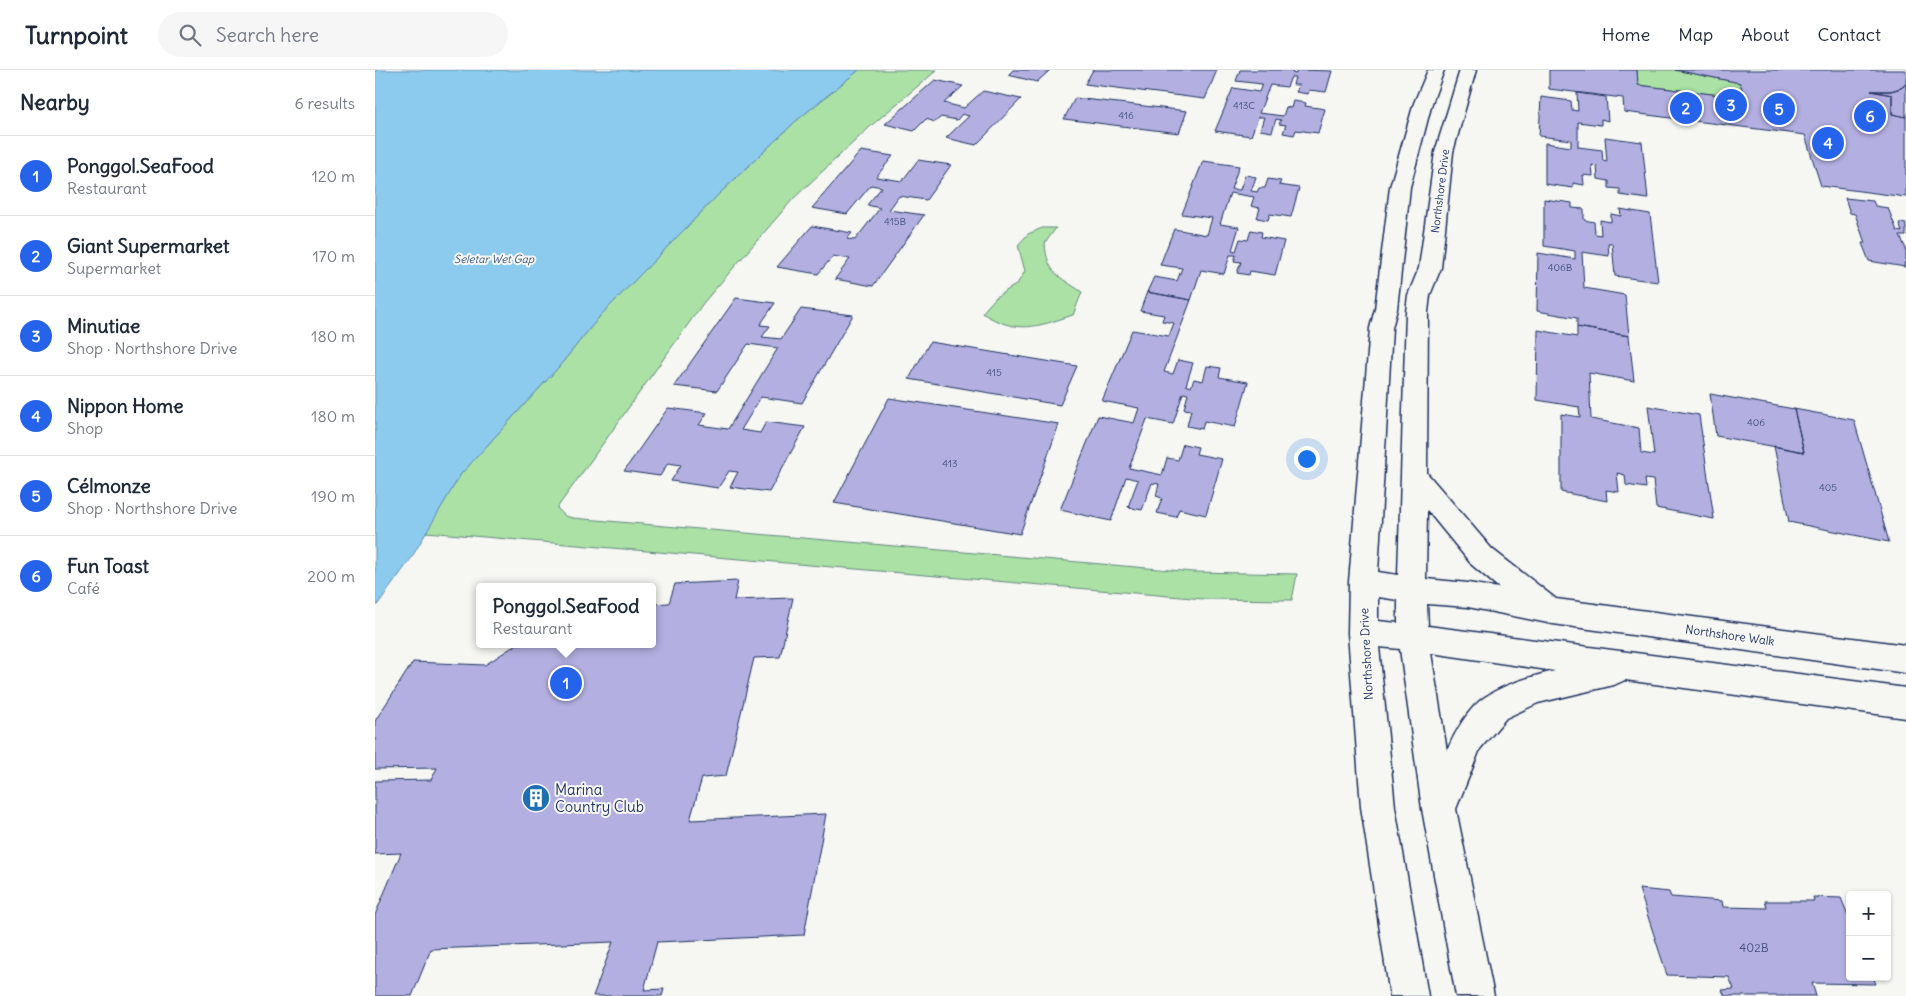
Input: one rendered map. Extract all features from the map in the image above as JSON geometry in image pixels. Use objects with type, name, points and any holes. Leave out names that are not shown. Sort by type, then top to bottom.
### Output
[{"type":"street","name":"Northshore Drive","points":[[1409,996],[1377,807],[1363,633],[1363,582],[1381,328],[1386,309],[1399,187],[1423,103],[1436,70]]},
{"type":"street","name":"Northshore Drive","points":[[1468,70],[1444,152],[1430,268],[1419,295],[1417,312],[1413,475],[1413,637],[1439,809],[1475,996]]},
{"type":"street","points":[[1386,309],[1417,312]]},
{"type":"street","name":"Northshore Walk","points":[[1413,475],[1481,557],[1519,588],[1553,611]]},
{"type":"street","name":"Northshore Walk","points":[[1363,582],[1413,590],[1468,595],[1553,611],[1906,659]]},
{"type":"street","points":[[1363,633],[1413,637],[1906,703]]},
{"type":"street","points":[[1439,809],[1468,739],[1495,708],[1534,690],[1630,667]]},
{"type":"green space","points":[[859,70],[937,70],[873,124],[793,199],[704,302],[557,508],[565,516],[573,518],[1193,572],[1297,574],[1292,600],[1204,599],[426,532],[461,474],[557,369],[600,316],[719,194],[796,121]]},
{"type":"green space","points":[[1637,70],[1675,70],[1740,83],[1745,98],[1638,85]]},
{"type":"green space","points":[[1042,228],[1056,228],[1045,243],[1048,261],[1052,268],[1061,278],[1082,292],[1073,315],[1027,327],[1006,324],[982,313],[996,297],[1017,284],[1025,271],[1018,245],[1028,234]]},
{"type":"water","name":"Seletar Wet Gap","points":[[375,70],[859,70],[796,121],[719,194],[600,316],[557,369],[461,474],[410,560],[375,608]]},
{"type":"building","points":[[1013,70],[1050,70],[1037,82],[1008,75]]},
{"type":"building","points":[[1093,70],[1217,70],[1205,99],[1085,84]]},
{"type":"building","points":[[1240,70],[1293,70],[1292,73],[1296,74],[1297,70],[1332,71],[1326,92],[1309,90],[1308,94],[1296,92],[1299,85],[1293,85],[1295,77],[1291,77],[1287,87],[1270,85],[1259,113],[1283,116],[1286,107],[1291,108],[1293,101],[1306,103],[1305,106],[1325,109],[1318,133],[1296,130],[1294,135],[1283,133],[1286,125],[1279,124],[1281,120],[1276,119],[1272,132],[1260,130],[1264,117],[1258,117],[1251,136],[1215,131],[1233,88],[1259,92],[1262,84],[1236,81]]},
{"type":"building","points":[[1549,70],[1637,70],[1638,85],[1745,98],[1740,83],[1675,70],[1906,70],[1906,84],[1901,88],[1891,91],[1871,91],[1892,95],[1892,114],[1906,117],[1906,197],[1821,186],[1805,135],[1624,112],[1623,98],[1549,89]]},
{"type":"building","points":[[935,80],[963,86],[944,103],[964,108],[983,91],[1021,99],[976,145],[946,138],[969,116],[962,114],[957,120],[941,117],[935,122],[926,119],[914,131],[885,124]]},
{"type":"building","points":[[1906,84],[1906,117],[1892,114],[1892,95],[1871,91],[1891,91],[1901,88]]},
{"type":"building","points":[[1577,93],[1606,97],[1608,121],[1601,119],[1601,125],[1578,122],[1578,147],[1602,150],[1603,161],[1607,162],[1605,137],[1642,142],[1648,199],[1620,195],[1620,189],[1609,188],[1609,181],[1598,179],[1597,166],[1592,165],[1593,176],[1583,175],[1584,185],[1573,183],[1573,188],[1545,184],[1545,143],[1571,147],[1571,140],[1539,136],[1541,97],[1571,101],[1572,110],[1578,111]]},
{"type":"building","points":[[1075,98],[1187,111],[1179,133],[1064,119]]},
{"type":"building","points":[[861,151],[893,156],[876,177],[902,181],[918,160],[951,165],[926,200],[899,196],[889,210],[924,215],[873,286],[835,279],[850,259],[833,256],[818,274],[777,267],[812,226],[852,233],[847,239],[855,240],[880,208],[867,205],[882,187],[871,185],[847,214],[812,208]]},
{"type":"building","points":[[1203,161],[1239,166],[1231,189],[1240,190],[1245,175],[1256,177],[1251,191],[1257,192],[1259,188],[1265,188],[1268,179],[1281,181],[1279,185],[1299,188],[1291,217],[1270,214],[1268,220],[1257,218],[1260,208],[1251,206],[1254,197],[1230,193],[1220,224],[1239,227],[1232,250],[1236,251],[1240,239],[1248,240],[1251,230],[1262,232],[1261,237],[1284,241],[1275,275],[1250,271],[1249,275],[1237,273],[1241,262],[1234,261],[1236,255],[1230,255],[1224,274],[1201,270],[1191,300],[1147,292],[1154,277],[1177,281],[1182,268],[1160,265],[1174,229],[1207,235],[1212,218],[1182,214]]},
{"type":"building","points":[[1845,198],[1873,201],[1875,206],[1888,208],[1897,231],[1902,232],[1899,223],[1906,224],[1906,236],[1900,236],[1906,249],[1905,267],[1869,261],[1862,243],[1865,243],[1855,214],[1850,213]]},
{"type":"building","points":[[1544,199],[1572,203],[1572,208],[1584,209],[1584,220],[1594,222],[1595,234],[1601,235],[1600,220],[1611,222],[1611,214],[1621,216],[1620,209],[1650,214],[1658,282],[1615,276],[1612,243],[1608,243],[1609,256],[1582,252],[1584,288],[1625,295],[1629,336],[1577,327],[1577,318],[1537,311],[1538,253],[1575,259],[1575,251],[1544,246]]},
{"type":"building","points":[[1147,292],[1191,300],[1164,372],[1173,374],[1178,360],[1193,363],[1186,385],[1191,387],[1194,379],[1203,381],[1207,366],[1221,368],[1219,377],[1248,382],[1235,427],[1204,421],[1202,429],[1187,426],[1191,410],[1184,409],[1188,394],[1183,393],[1173,424],[1147,419],[1129,468],[1162,475],[1167,458],[1178,460],[1183,444],[1198,447],[1196,454],[1222,459],[1206,515],[1179,509],[1176,517],[1157,513],[1162,498],[1156,496],[1159,484],[1152,483],[1142,510],[1128,507],[1138,480],[1126,477],[1111,521],[1060,510],[1098,416],[1134,423],[1139,408],[1102,401],[1132,330],[1169,336],[1174,323],[1162,321],[1164,315],[1140,311]]},
{"type":"building","points":[[736,298],[775,303],[760,325],[770,326],[762,337],[781,339],[801,309],[853,315],[802,403],[761,397],[741,430],[760,433],[766,422],[805,427],[769,492],[730,487],[738,472],[729,471],[718,488],[671,481],[681,465],[668,463],[660,476],[624,471],[668,408],[707,413],[699,425],[728,429],[778,348],[748,344],[717,391],[674,386]]},
{"type":"building","points":[[1577,327],[1629,336],[1634,381],[1589,373],[1591,419],[1639,428],[1641,453],[1654,455],[1648,406],[1699,415],[1714,519],[1656,508],[1653,480],[1645,479],[1646,488],[1626,485],[1625,475],[1617,473],[1619,492],[1606,490],[1607,501],[1561,492],[1561,414],[1580,417],[1579,407],[1537,400],[1538,330],[1577,337]]},
{"type":"building","points":[[930,342],[1077,366],[1060,405],[909,379]]},
{"type":"building","points":[[1710,394],[1794,409],[1804,452],[1716,436]]},
{"type":"building","points":[[889,398],[1059,424],[1020,534],[834,503]]},
{"type":"building","points":[[1794,409],[1854,420],[1889,542],[1789,522],[1774,446],[1804,452]]},
{"type":"building","name":"Marina Country Club","points":[[738,581],[734,600],[793,598],[780,657],[754,658],[726,776],[702,778],[690,820],[826,814],[804,935],[657,942],[644,990],[664,989],[662,996],[593,996],[613,942],[431,949],[412,996],[375,996],[375,915],[401,853],[375,854],[375,781],[431,780],[437,768],[375,769],[375,721],[413,662],[485,665],[511,648],[656,648],[656,604],[669,603],[675,584]]},
{"type":"building","points":[[1639,889],[1669,892],[1671,897],[1722,901],[1723,907],[1767,908],[1765,901],[1814,901],[1813,897],[1841,898],[1846,910],[1846,981],[1875,981],[1876,984],[1812,983],[1816,996],[1725,996],[1722,990],[1734,989],[1729,977],[1667,975]]},
{"type":"place","name":"Minutiae","points":[[1731,105]]},
{"type":"place","name":"Giant Supermarket","points":[[1686,108]]},
{"type":"place","name":"Célmonze","points":[[1779,109]]},
{"type":"place","name":"Fun Toast","points":[[1870,116]]},
{"type":"place","name":"Nippon Home","points":[[1828,143]]},
{"type":"place","name":"Ponggol.SeaFood","points":[[566,683]]},
{"type":"place","name":"Marina Country Club","points":[[536,798]]}]
